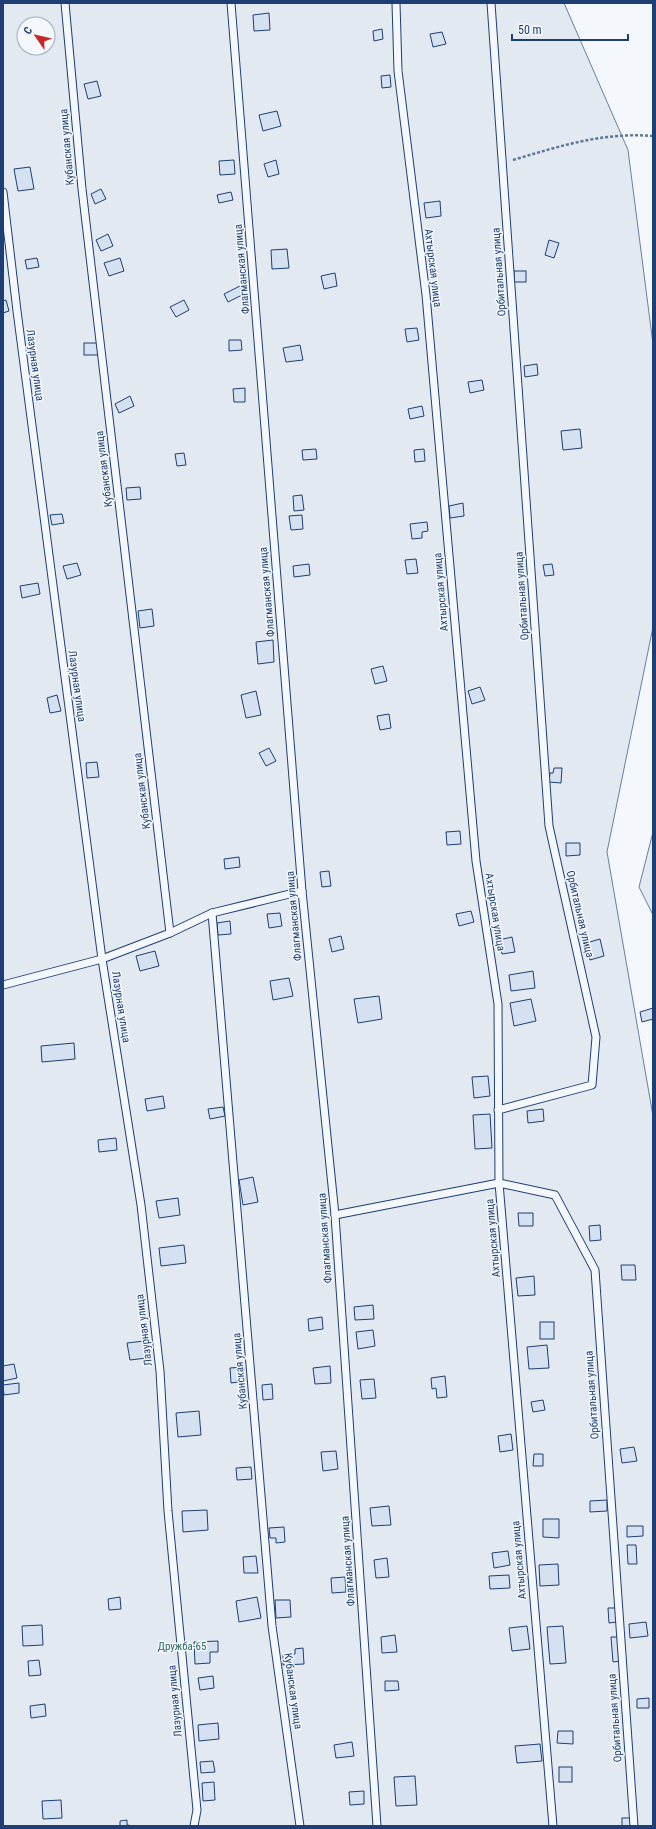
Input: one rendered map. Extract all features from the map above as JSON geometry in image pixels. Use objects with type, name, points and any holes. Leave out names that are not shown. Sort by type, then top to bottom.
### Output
[{"type":"lane","name":"Кубанская улица","points":[[65,3],[82,189],[170,933]]},
{"type":"lane","name":"Флагманская улица","points":[[231,3],[302,890],[335,1215],[377,1826]]},
{"type":"lane","name":"Ахтырская улица","points":[[396,3],[398,72],[426,295],[476,861],[498,1004],[499,1183],[553,1826]]},
{"type":"lane","name":"Орбитальная улица","points":[[491,3],[549,826],[596,1037],[592,1085],[498,1110]]},
{"type":"lane","name":"Лазурная улица","points":[[3,192],[18,319],[102,958],[141,1205],[160,1371],[168,1511],[197,1810],[194,1826]]},
{"type":"lane","points":[[3,985],[102,958],[170,933],[212,913],[302,890]]},
{"type":"lane","name":"Кубанская улица","points":[[212,913],[272,1626],[300,1826]]},
{"type":"lane","name":"Орбитальная улица","points":[[335,1215],[499,1183],[555,1195],[595,1270],[634,1826]]},
{"type":"path","points":[[503,164],[577,140],[634,134],[653,136]]},
{"type":"green space","name":"Дружба-65","points":[[3,3],[564,3],[628,150],[653,344],[653,627],[607,852],[653,1116],[653,1826],[3,1826]]},
{"type":"green space","points":[[653,832],[653,915],[639,887]]},
{"type":"building","points":[[269,13],[270,30],[254,31],[253,15]]},
{"type":"building","points":[[382,29],[383,39],[374,41],[373,31]]},
{"type":"building","points":[[442,32],[446,44],[433,47],[430,34]]},
{"type":"building","points":[[390,75],[391,87],[382,88],[381,76]]},
{"type":"building","points":[[97,81],[101,96],[88,99],[84,84]]},
{"type":"building","points":[[277,111],[281,126],[263,131],[259,115]]},
{"type":"building","points":[[234,160],[235,174],[220,175],[219,161]]},
{"type":"building","points":[[276,160],[279,174],[268,177],[264,164]]},
{"type":"building","points":[[30,167],[34,189],[18,191],[14,169]]},
{"type":"building","points":[[101,189],[106,199],[95,204],[91,194]]},
{"type":"building","points":[[231,192],[233,200],[219,203],[217,195]]},
{"type":"building","points":[[440,201],[441,216],[426,218],[424,203]]},
{"type":"building","points":[[108,234],[113,246],[101,251],[96,240]]},
{"type":"building","points":[[549,240],[559,243],[554,258],[545,255]]},
{"type":"building","points":[[287,249],[289,268],[272,269],[271,250]]},
{"type":"building","points":[[37,258],[39,267],[27,269],[25,260]]},
{"type":"building","points":[[120,258],[124,271],[109,276],[104,263]]},
{"type":"building","points":[[514,271],[526,271],[526,282],[514,282]]},
{"type":"building","points":[[335,273],[337,286],[324,289],[321,276]]},
{"type":"building","points":[[240,286],[244,294],[228,302],[224,294]]},
{"type":"building","points":[[6,300],[9,311],[3,313],[3,301]]},
{"type":"building","points":[[184,300],[189,310],[176,317],[170,307]]},
{"type":"building","points":[[417,328],[419,340],[407,342],[405,329]]},
{"type":"building","points":[[229,340],[241,340],[242,350],[229,351]]},
{"type":"building","points":[[84,343],[98,343],[98,355],[84,355]]},
{"type":"building","points":[[300,345],[303,360],[286,362],[283,348]]},
{"type":"building","points":[[537,364],[538,375],[525,377],[524,366]]},
{"type":"building","points":[[482,380],[484,390],[470,393],[468,382]]},
{"type":"building","points":[[245,388],[245,402],[234,402],[233,389]]},
{"type":"building","points":[[130,396],[134,406],[119,413],[115,404]]},
{"type":"building","points":[[422,406],[424,416],[410,419],[408,409]]},
{"type":"building","points":[[580,429],[582,448],[563,450],[561,431]]},
{"type":"building","points":[[316,449],[317,459],[303,460],[302,450]]},
{"type":"building","points":[[424,449],[425,461],[415,462],[414,450]]},
{"type":"building","points":[[184,453],[186,465],[177,466],[175,454]]},
{"type":"building","points":[[140,487],[141,499],[127,500],[126,488]]},
{"type":"building","points":[[302,495],[304,510],[294,511],[293,496]]},
{"type":"building","points":[[463,503],[464,516],[450,518],[449,506]]},
{"type":"building","points":[[62,514],[64,523],[52,525],[50,515]]},
{"type":"building","points":[[302,515],[303,529],[291,530],[289,516]]},
{"type":"building","points":[[427,522],[428,531],[422,532],[422,538],[412,539],[410,524]]},
{"type":"building","points":[[416,559],[418,573],[407,574],[405,560]]},
{"type":"building","points":[[77,563],[81,575],[67,579],[63,566]]},
{"type":"building","points":[[309,564],[310,575],[294,577],[293,566]]},
{"type":"building","points":[[552,564],[554,575],[545,576],[543,565]]},
{"type":"building","points":[[38,583],[40,594],[22,598],[20,586]]},
{"type":"building","points":[[152,609],[154,626],[140,628],[138,611]]},
{"type":"building","points":[[273,640],[274,662],[258,664],[256,642]]},
{"type":"building","points":[[383,666],[387,681],[375,684],[371,669]]},
{"type":"building","points":[[480,687],[485,700],[472,704],[468,691]]},
{"type":"building","points":[[256,691],[261,715],[246,718],[241,695]]},
{"type":"building","points":[[57,695],[61,711],[50,713],[47,698]]},
{"type":"building","points":[[389,714],[391,728],[380,730],[377,716]]},
{"type":"building","points":[[269,748],[276,761],[266,766],[259,753]]},
{"type":"building","points":[[97,762],[99,777],[87,778],[86,763]]},
{"type":"building","points":[[554,768],[562,768],[561,783],[549,782],[550,773],[553,773]]},
{"type":"building","points":[[460,831],[461,844],[447,845],[446,832]]},
{"type":"building","points":[[566,843],[580,843],[580,855],[566,856]]},
{"type":"building","points":[[239,857],[240,867],[225,869],[224,859]]},
{"type":"building","points":[[329,871],[331,886],[322,887],[320,872]]},
{"type":"building","points":[[471,911],[474,922],[459,926],[456,914]]},
{"type":"building","points":[[280,913],[282,926],[269,928],[267,914]]},
{"type":"building","points":[[230,921],[231,934],[218,935],[217,923]]},
{"type":"building","points":[[341,936],[344,949],[332,952],[329,939]]},
{"type":"building","points":[[512,937],[515,952],[502,954],[499,940]]},
{"type":"building","points":[[600,939],[604,956],[590,960],[586,943]]},
{"type":"building","points":[[155,951],[159,966],[140,971],[136,956]]},
{"type":"building","points":[[533,971],[535,988],[511,991],[509,975]]},
{"type":"building","points":[[289,978],[293,996],[273,1000],[270,981]]},
{"type":"building","points":[[379,996],[382,1019],[358,1023],[354,999]]},
{"type":"building","points":[[531,999],[536,1021],[514,1026],[510,1003]]},
{"type":"building","points":[[653,1008],[653,1019],[642,1022],[640,1012]]},
{"type":"building","points":[[74,1043],[75,1059],[42,1062],[41,1046]]},
{"type":"building","points":[[488,1076],[490,1096],[474,1098],[472,1077]]},
{"type":"building","points":[[163,1096],[165,1108],[147,1111],[145,1099]]},
{"type":"building","points":[[223,1107],[225,1116],[210,1119],[208,1109]]},
{"type":"building","points":[[543,1109],[544,1121],[528,1123],[527,1111]]},
{"type":"building","points":[[490,1114],[492,1148],[475,1149],[473,1115]]},
{"type":"building","points":[[116,1138],[117,1150],[99,1152],[98,1140]]},
{"type":"building","points":[[253,1177],[258,1202],[243,1205],[239,1180]]},
{"type":"building","points":[[178,1198],[180,1215],[159,1218],[156,1201]]},
{"type":"building","points":[[518,1213],[533,1213],[533,1226],[519,1226]]},
{"type":"building","points":[[600,1225],[601,1240],[590,1241],[589,1226]]},
{"type":"building","points":[[184,1245],[186,1263],[161,1266],[159,1248]]},
{"type":"building","points":[[621,1265],[635,1265],[636,1280],[622,1280]]},
{"type":"building","points":[[534,1276],[535,1295],[518,1296],[516,1278]]},
{"type":"building","points":[[373,1305],[374,1319],[355,1320],[354,1307]]},
{"type":"building","points":[[322,1317],[323,1329],[309,1331],[308,1319]]},
{"type":"building","points":[[540,1322],[554,1322],[554,1339],[540,1339]]},
{"type":"building","points":[[373,1330],[375,1346],[358,1349],[356,1332]]},
{"type":"building","points":[[144,1341],[147,1358],[130,1360],[127,1343]]},
{"type":"building","points":[[547,1345],[549,1368],[529,1369],[527,1347]]},
{"type":"building","points":[[14,1364],[17,1378],[3,1381],[3,1366]]},
{"type":"building","points":[[330,1366],[331,1383],[315,1384],[313,1368]]},
{"type":"building","points":[[244,1367],[245,1381],[231,1383],[230,1368]]},
{"type":"building","points":[[445,1376],[447,1397],[437,1398],[436,1388],[432,1389],[431,1378]]},
{"type":"building","points":[[374,1379],[376,1398],[362,1399],[360,1380]]},
{"type":"building","points":[[19,1383],[19,1393],[4,1395],[3,1385]]},
{"type":"building","points":[[272,1384],[273,1399],[263,1400],[262,1385]]},
{"type":"building","points":[[543,1400],[545,1410],[533,1412],[531,1402]]},
{"type":"building","points":[[199,1411],[201,1435],[178,1437],[176,1413]]},
{"type":"building","points":[[511,1434],[513,1450],[500,1452],[498,1436]]},
{"type":"building","points":[[634,1447],[637,1461],[622,1463],[620,1449]]},
{"type":"building","points":[[336,1451],[338,1469],[323,1471],[321,1452]]},
{"type":"building","points":[[534,1454],[543,1454],[543,1466],[533,1466]]},
{"type":"building","points":[[251,1467],[252,1479],[237,1480],[236,1468]]},
{"type":"building","points":[[607,1500],[607,1511],[590,1512],[590,1501]]},
{"type":"building","points":[[389,1506],[391,1525],[372,1526],[370,1508]]},
{"type":"building","points":[[207,1510],[208,1530],[183,1532],[182,1511]]},
{"type":"building","points":[[543,1519],[559,1519],[559,1538],[543,1537]]},
{"type":"building","points":[[627,1526],[643,1526],[643,1536],[627,1537]]},
{"type":"building","points":[[284,1527],[285,1542],[276,1543],[276,1538],[270,1538],[269,1528]]},
{"type":"building","points":[[627,1545],[636,1545],[637,1564],[628,1564]]},
{"type":"building","points":[[508,1551],[510,1565],[494,1568],[492,1553]]},
{"type":"building","points":[[256,1556],[258,1573],[244,1573],[243,1557]]},
{"type":"building","points":[[387,1558],[389,1577],[376,1578],[374,1560]]},
{"type":"building","points":[[558,1564],[559,1585],[540,1586],[539,1565]]},
{"type":"building","points":[[509,1575],[510,1588],[490,1589],[489,1576]]},
{"type":"building","points":[[345,1577],[346,1592],[332,1593],[331,1578]]},
{"type":"building","points":[[120,1597],[121,1609],[109,1610],[108,1599]]},
{"type":"building","points":[[257,1597],[261,1618],[239,1622],[236,1601]]},
{"type":"building","points":[[275,1600],[290,1600],[291,1617],[276,1618]]},
{"type":"building","points":[[608,1608],[616,1608],[617,1622],[609,1623]]},
{"type":"building","points":[[646,1622],[648,1636],[630,1638],[629,1624]]},
{"type":"building","points":[[42,1625],[43,1645],[23,1646],[22,1626]]},
{"type":"building","points":[[527,1626],[530,1649],[512,1651],[509,1628]]},
{"type":"building","points":[[563,1626],[566,1663],[550,1664],[547,1627]]},
{"type":"building","points":[[395,1635],[397,1652],[382,1653],[381,1637]]},
{"type":"building","points":[[611,1637],[619,1637],[621,1661],[613,1662]]},
{"type":"building","points":[[218,1641],[218,1652],[210,1652],[210,1663],[195,1664],[194,1642]]},
{"type":"building","points":[[303,1648],[304,1664],[283,1665],[283,1655],[295,1654],[295,1649]]},
{"type":"building","points":[[39,1660],[41,1675],[29,1676],[28,1661]]},
{"type":"building","points":[[213,1676],[214,1688],[200,1690],[198,1678]]},
{"type":"building","points":[[385,1681],[398,1681],[399,1690],[385,1691]]},
{"type":"building","points":[[649,1698],[649,1708],[637,1708],[637,1699]]},
{"type":"building","points":[[45,1704],[46,1716],[31,1718],[30,1706]]},
{"type":"building","points":[[218,1723],[219,1739],[199,1741],[198,1725]]},
{"type":"building","points":[[558,1731],[573,1731],[573,1744],[557,1743]]},
{"type":"building","points":[[352,1742],[354,1756],[336,1758],[334,1745]]},
{"type":"building","points":[[540,1744],[542,1761],[517,1763],[515,1746]]},
{"type":"building","points":[[213,1761],[215,1772],[201,1773],[200,1762]]},
{"type":"building","points":[[559,1767],[572,1767],[572,1782],[559,1782]]},
{"type":"building","points":[[415,1776],[417,1805],[396,1806],[394,1777]]},
{"type":"building","points":[[214,1782],[215,1800],[203,1801],[202,1783]]},
{"type":"building","points":[[364,1791],[364,1804],[350,1805],[349,1792]]},
{"type":"building","points":[[61,1800],[62,1818],[43,1819],[42,1801]]},
{"type":"building","points":[[622,1818],[631,1818],[631,1826],[622,1826]]},
{"type":"building","points":[[127,1820],[127,1825],[134,1826],[120,1826],[120,1821]]}]
